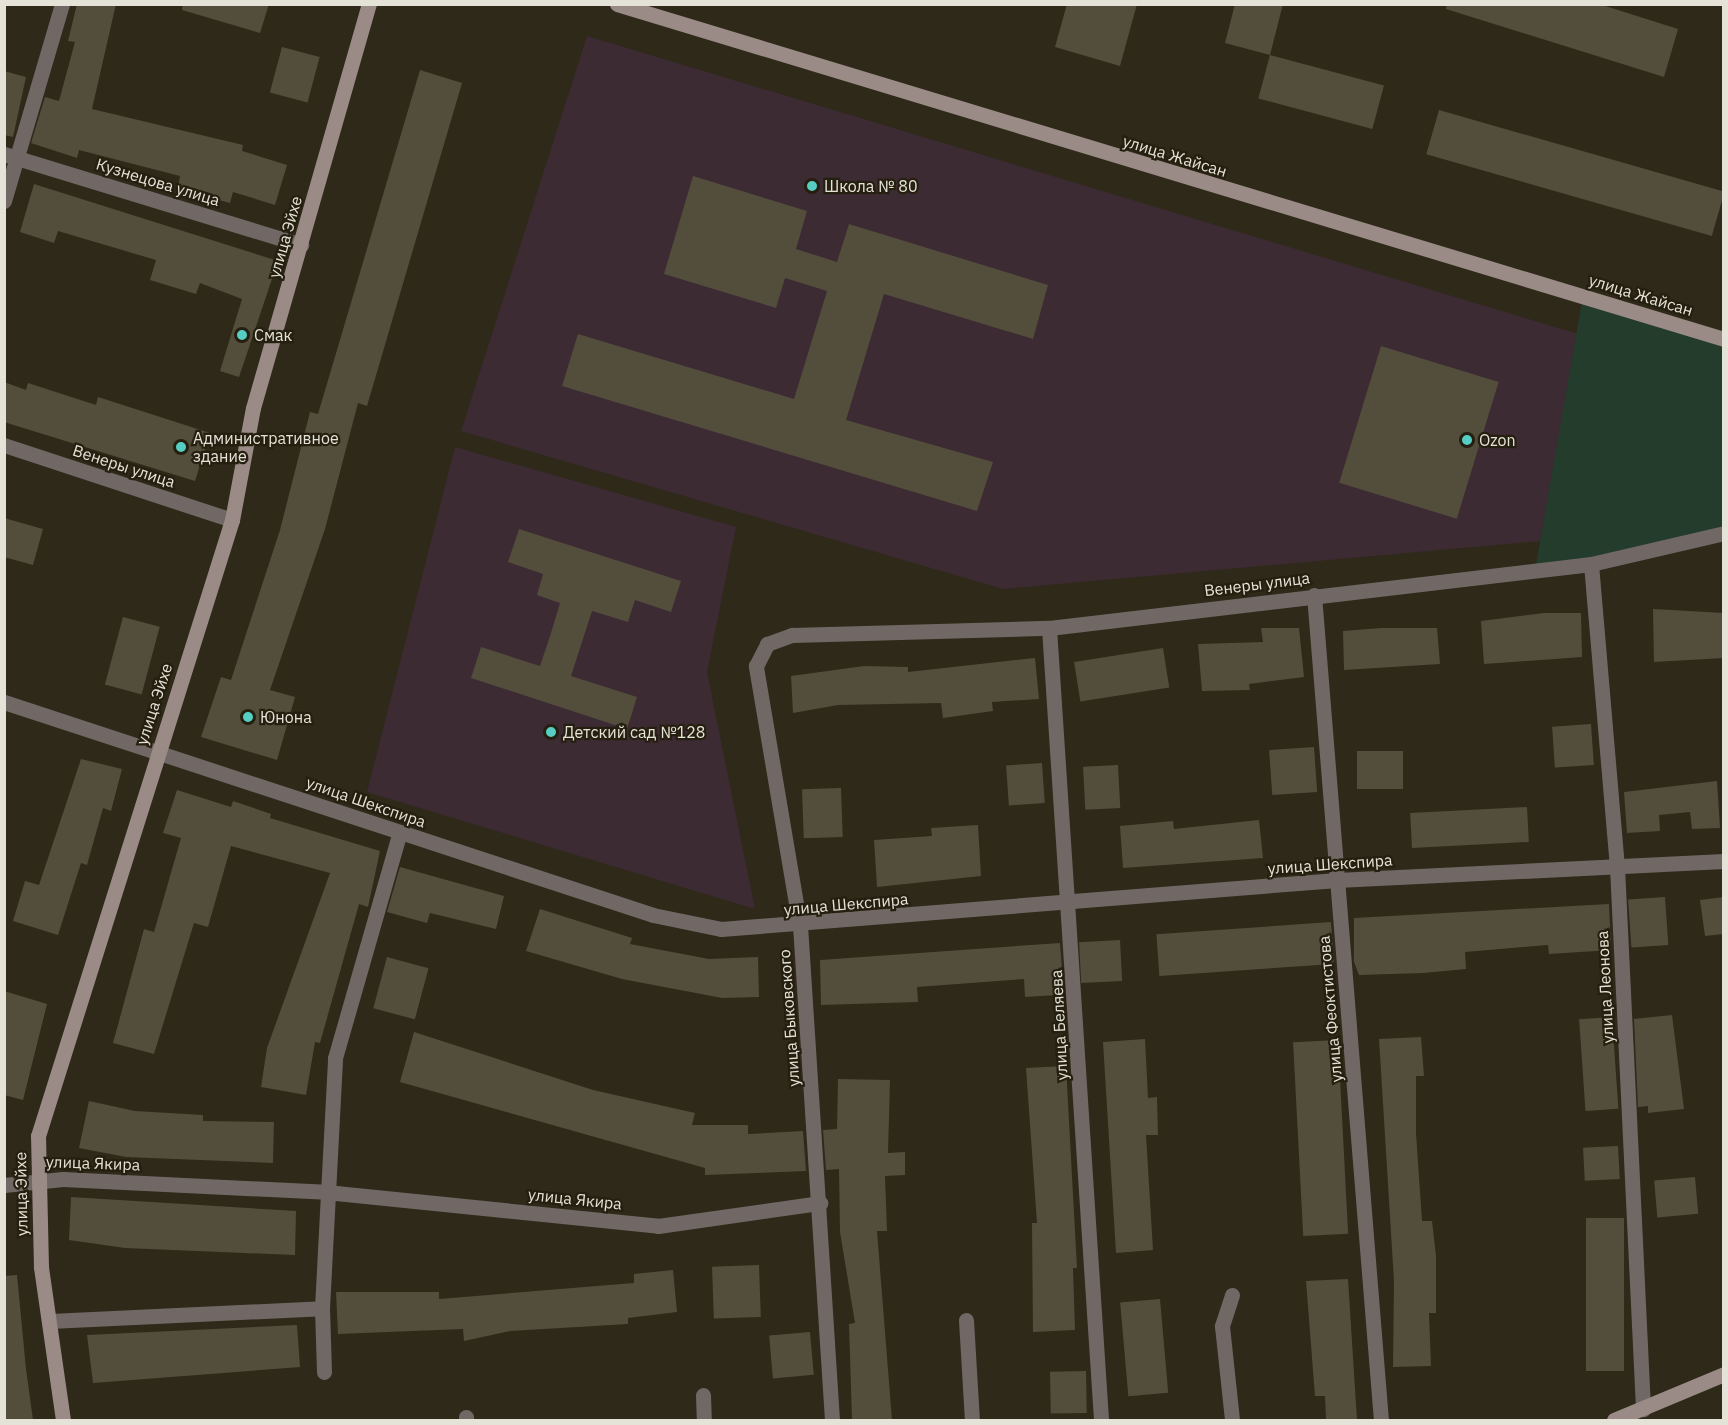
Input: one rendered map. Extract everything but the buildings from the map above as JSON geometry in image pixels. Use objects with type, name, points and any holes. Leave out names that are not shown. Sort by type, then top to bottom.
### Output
[{"type":"street","points":[[4,201],[10,156],[62,4]]},
{"type":"street","name":"улица Эйхе","points":[[63,1420],[35,1179],[38,1136],[232,520],[253,408],[369,4]]},
{"type":"street","name":"улица Жайсан","points":[[617,4],[1724,339]]},
{"type":"street","name":"Кузнецова улица","points":[[10,156],[301,245]]},
{"type":"street","name":"Венеры улица","points":[[4,445],[232,520]]},
{"type":"street","name":"Венеры улица","points":[[792,635],[1049,628],[1591,564],[1724,533]]},
{"type":"street","name":"улица Леонова","points":[[1591,564],[1617,867],[1644,1409]]},
{"type":"street","name":"улица Феоктистова","points":[[1314,595],[1381,1420]]},
{"type":"street","name":"улица Беляева","points":[[1049,628],[1069,903],[1101,1420]]},
{"type":"street","name":"улица Быковского","points":[[792,635],[767,644],[756,666],[801,927],[832,1420]]},
{"type":"street","name":"улица Шекспира","points":[[4,702],[158,750],[653,915],[722,929],[801,927],[1337,880],[1724,861]]},
{"type":"street","points":[[324,1372],[322,1308],[326,1192],[335,1058],[400,832]]},
{"type":"street","name":"улица Якира","points":[[4,1185],[35,1179],[326,1192],[658,1226],[820,1203]]},
{"type":"street","points":[[1232,1295],[1222,1326],[1232,1420]]},
{"type":"street","points":[[50,1321],[322,1308]]},
{"type":"street","points":[[966,1320],[972,1420]]},
{"type":"street","points":[[1614,1420],[1724,1374]]},
{"type":"street","points":[[703,1395],[704,1420]]},
{"type":"shaded area","name":"Школа № 80","points":[[587,36],[1585,336],[1540,541],[1003,589],[461,431]]},
{"type":"shaded area","name":"Детский сад №128","points":[[455,447],[736,527],[707,672],[755,909],[367,792]]},
{"type":"green space","points":[[1583,296],[1723,345],[1723,528],[1535,570]]},
{"type":"place","name":"Школа № 80","points":[[812,186]]},
{"type":"place","name":"Смак","points":[[242,335]]},
{"type":"place","name":"Ozon","points":[[1467,440]]},
{"type":"place","name":"Административное здание","points":[[181,447]]},
{"type":"place","name":"Юнона","points":[[248,717]]},
{"type":"place","name":"Детский сад №128","points":[[551,732]]}]
